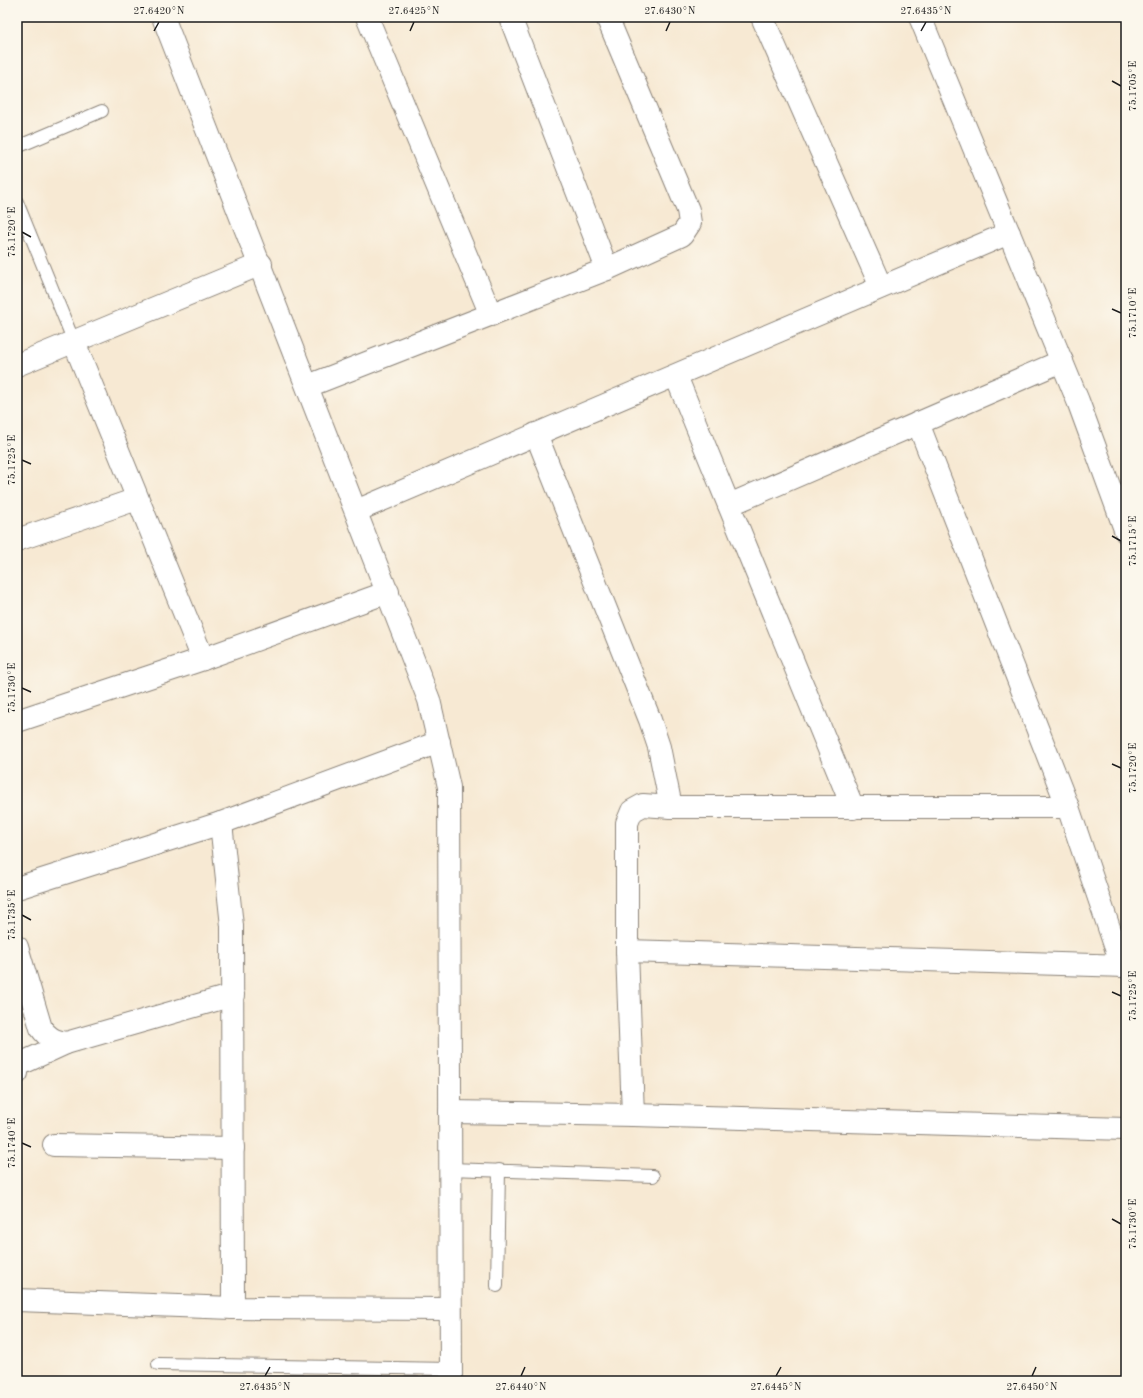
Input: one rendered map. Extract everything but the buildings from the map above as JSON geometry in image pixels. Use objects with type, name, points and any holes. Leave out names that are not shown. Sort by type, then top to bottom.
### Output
[{"type":"street","points":[[367,17],[491,315]]},
{"type":"street","points":[[510,17],[607,269]]},
{"type":"street","points":[[308,386],[607,269],[682,235],[690,223],[688,210],[607,17]]},
{"type":"street","points":[[762,17],[881,287]]},
{"type":"street","points":[[920,17],[1062,361],[1126,532]]},
{"type":"street","points":[[165,18],[430,700],[449,787],[451,1375]]},
{"type":"street","points":[[356,510],[676,376],[1009,233]]},
{"type":"street","points":[[17,366],[261,264]]},
{"type":"street","points":[[74,342],[203,658]]},
{"type":"street","points":[[729,505],[1062,361]]},
{"type":"street","points":[[676,376],[853,808]]},
{"type":"street","points":[[627,951],[1124,966],[1068,807],[918,423]]},
{"type":"street","points":[[536,434],[650,720],[658,747],[671,807]]},
{"type":"street","points":[[17,540],[137,499]]},
{"type":"street","points":[[17,721],[203,658],[388,592]]},
{"type":"street","points":[[17,888],[221,823],[438,742]]},
{"type":"street","points":[[633,1115],[627,951],[627,823],[632,811],[643,805],[671,807],[853,808],[1068,807]]},
{"type":"street","points":[[221,823],[232,926],[233,1308]]},
{"type":"street","points":[[17,947],[41,1028],[47,1037],[66,1044]]},
{"type":"street","points":[[17,1074],[18,1065],[66,1044],[233,995]]},
{"type":"street","points":[[450,1112],[633,1115],[1126,1129]]},
{"type":"street","points":[[54,1145],[233,1148]]},
{"type":"street","points":[[17,1300],[233,1308],[450,1309]]},
{"type":"lane","points":[[17,147],[102,111]]},
{"type":"lane","points":[[17,202],[74,342]]},
{"type":"lane","points":[[450,1169],[653,1176]]},
{"type":"lane","points":[[497,1286],[500,1170]]},
{"type":"lane","points":[[158,1364],[451,1375]]}]
